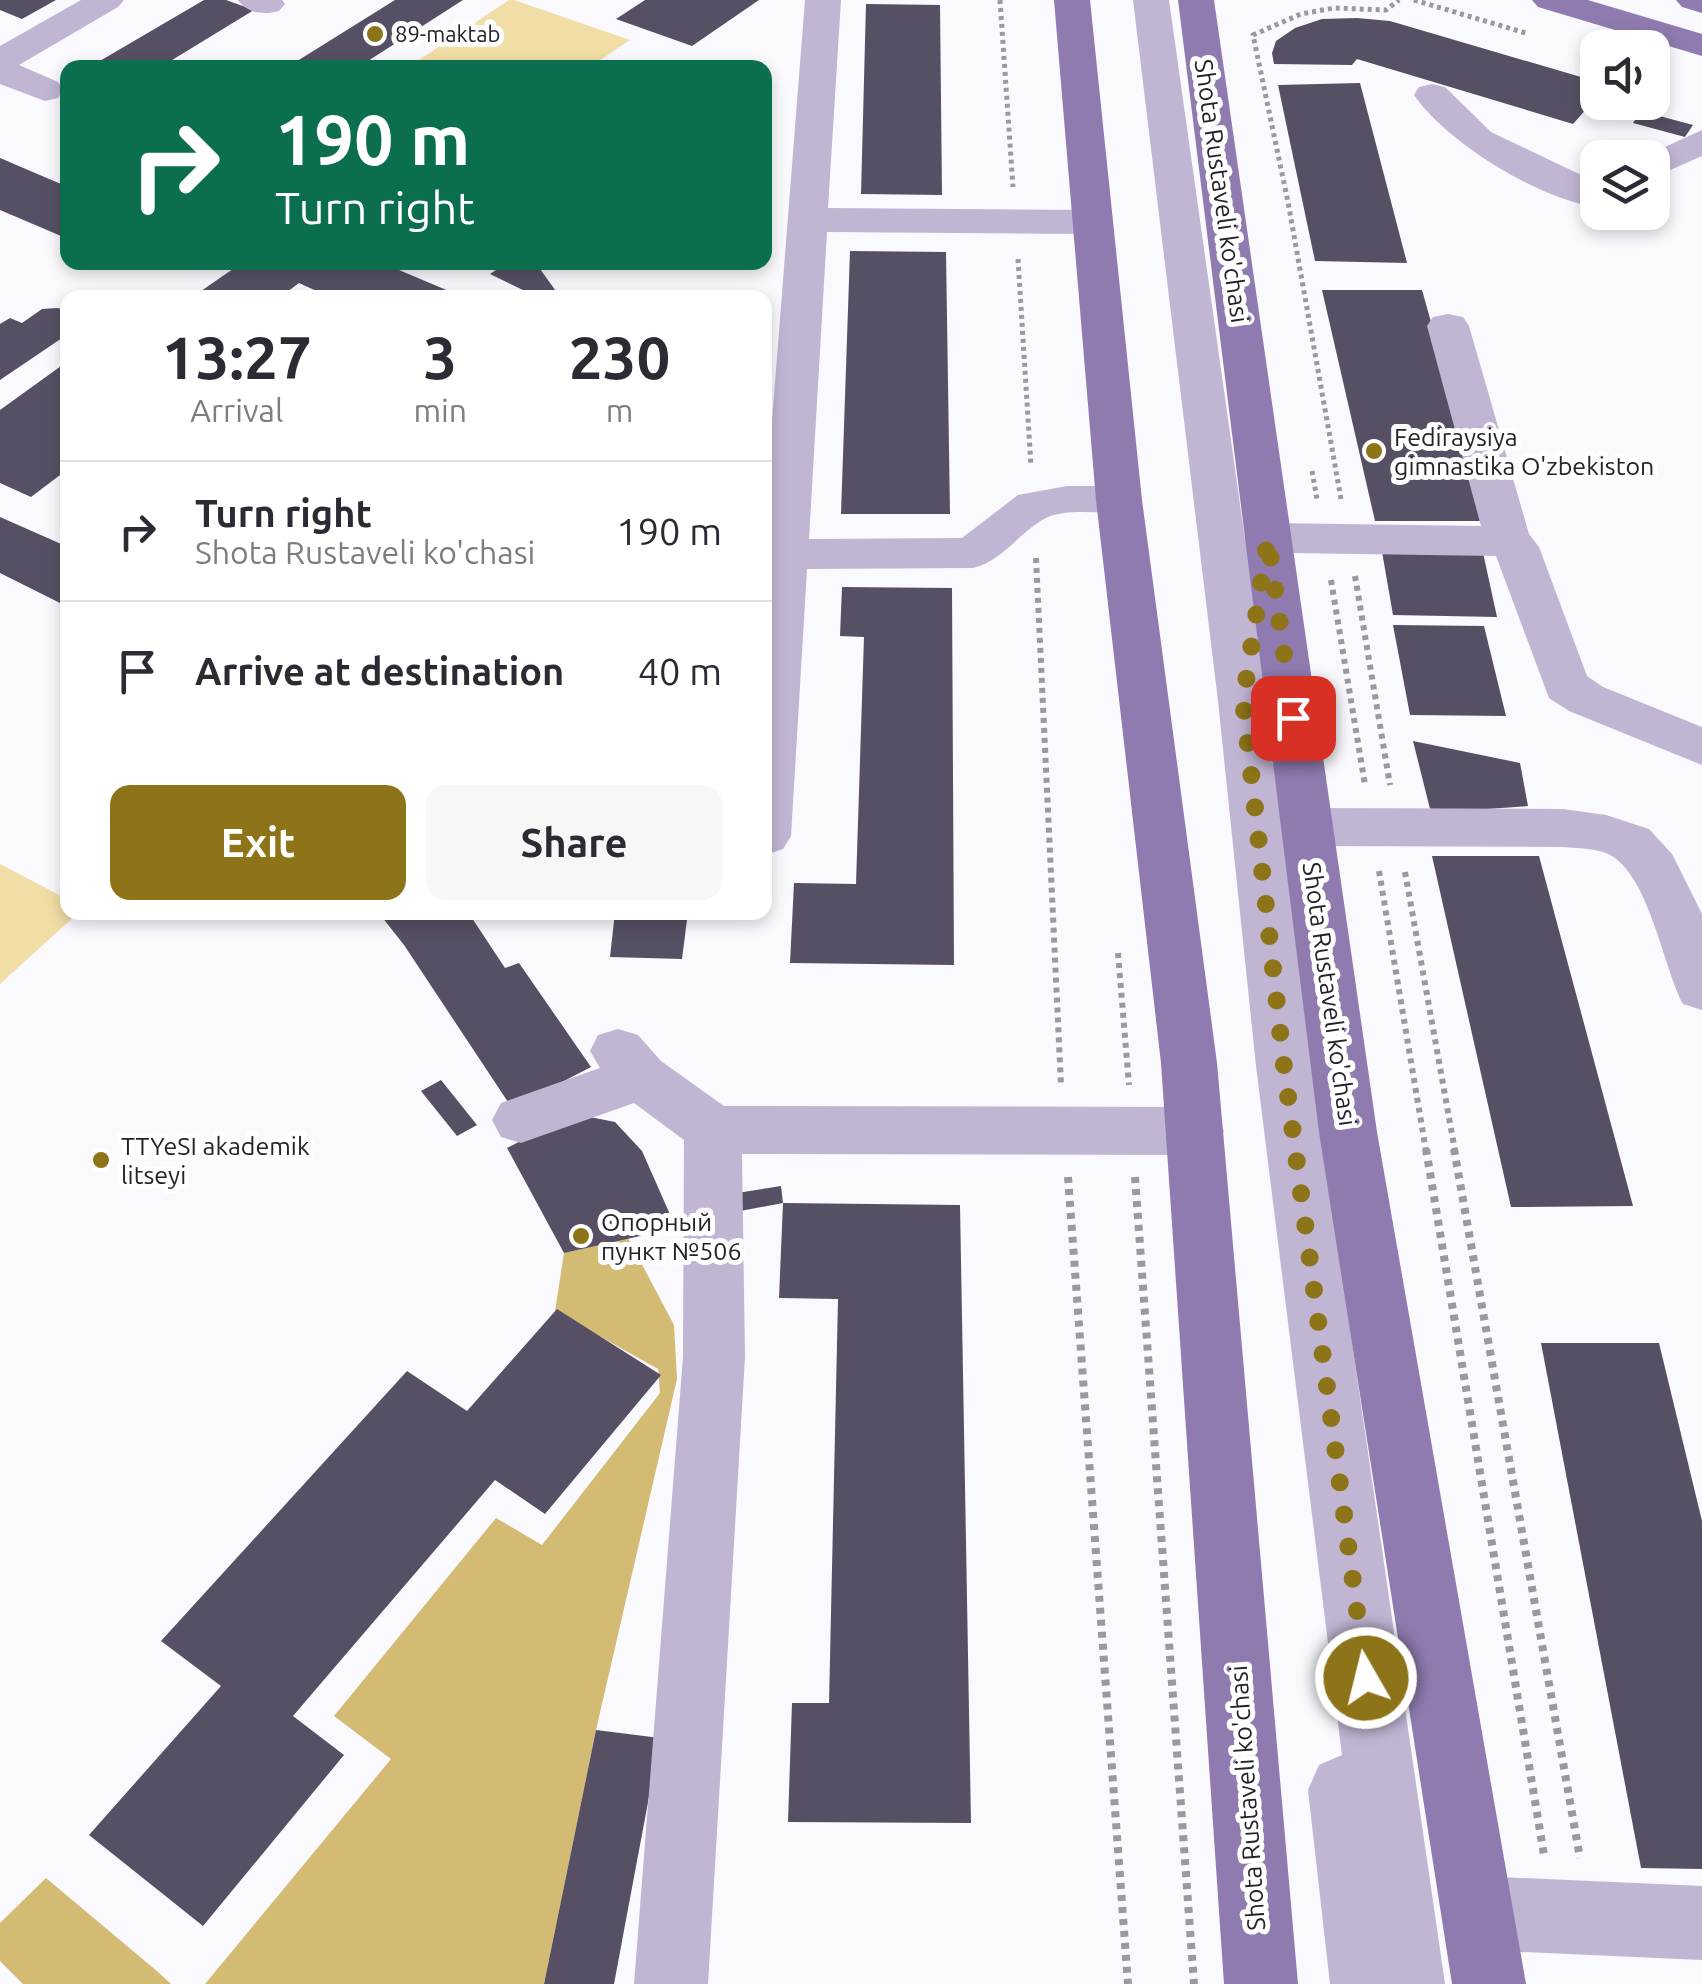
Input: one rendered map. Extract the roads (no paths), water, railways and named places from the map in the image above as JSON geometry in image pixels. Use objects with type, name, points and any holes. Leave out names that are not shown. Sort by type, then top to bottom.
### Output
[{"type":"main road","name":"Shota Rustaveli ko'chasi","points":[[1072,0],[1119,500],[1195,1131],[1261,1984]]},
{"type":"main road","points":[[1550,0],[1702,45]]},
{"type":"main road","points":[[1694,0],[1702,2]]},
{"type":"main road","name":"Shota Rustaveli ko'chasi","points":[[1198,3],[1314,539],[1308,827],[1348,1132],[1489,1984]]},
{"type":"street","points":[[12,75],[106,0]]},
{"type":"street","points":[[772,750],[823,0]]},
{"type":"street","points":[[1130,0],[1368,1984]]},
{"type":"street","points":[[1151,0],[1243,701],[1284,1066],[1408,1984]]},
{"type":"street","points":[[1432,95],[1478,140],[1580,193]]},
{"type":"street","points":[[1670,158],[1702,141]]},
{"type":"street","points":[[809,220],[1093,222]]},
{"type":"street","points":[[1448,326],[1508,541]]},
{"type":"street","points":[[788,554],[973,553],[1034,506],[1067,500],[1119,500]]},
{"type":"street","points":[[1243,701],[1314,539],[1508,541],[1516,547],[1566,686],[1586,699],[1702,747]]},
{"type":"street","points":[[1308,827],[1563,828],[1604,832],[1636,844],[1667,892],[1702,989]]},
{"type":"street","points":[[521,1120],[630,1064],[713,1130],[1195,1131]]},
{"type":"street","points":[[672,1984],[714,1357],[713,1130]]},
{"type":"street","points":[[1478,1913],[1702,1922]]},
{"type":"place","name":"89-maktab","points":[[375,34]]},
{"type":"place","name":"Fediraysiya gimnastika O'zbekiston","points":[[1374,451]]},
{"type":"place","name":"TTYeSI akademik litseyi","points":[[101,1160]]},
{"type":"place","name":"Опорный пункт №506","points":[[581,1236]]}]
